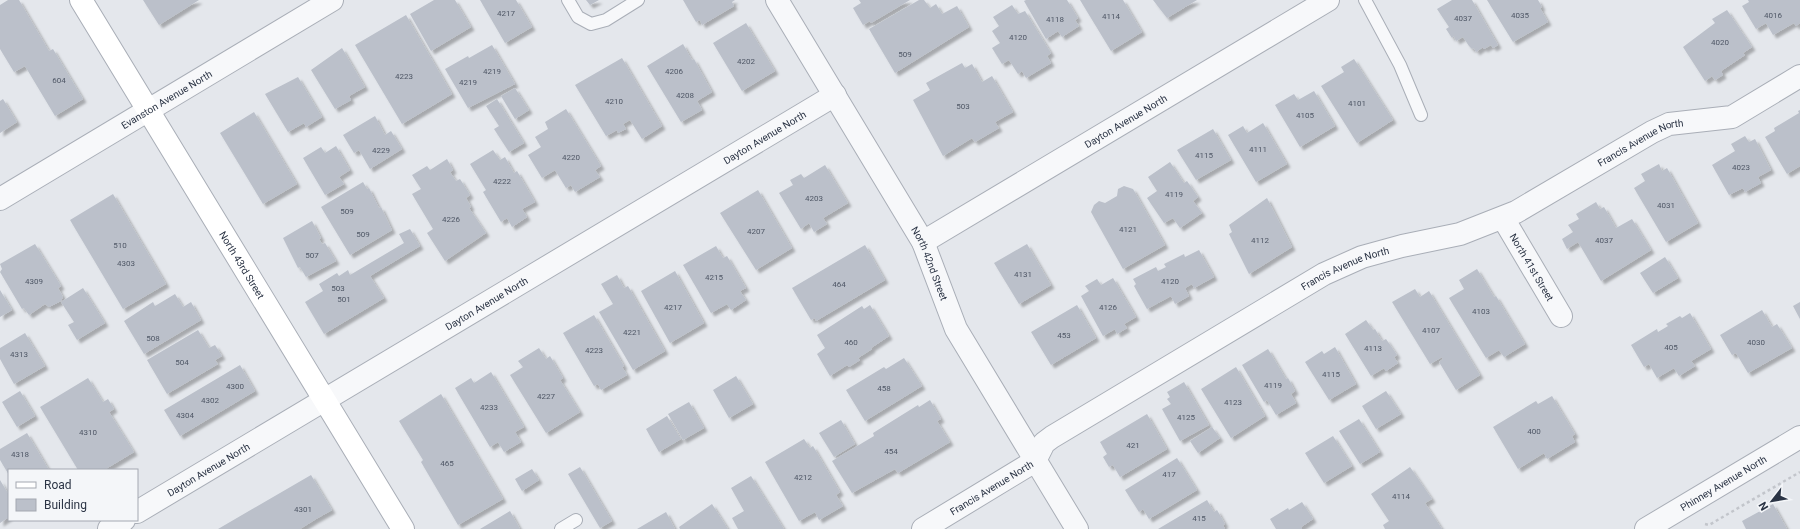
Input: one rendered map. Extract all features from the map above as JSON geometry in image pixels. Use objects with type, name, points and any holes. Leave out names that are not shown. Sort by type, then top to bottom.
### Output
[{"type":"street","name":"North 43rd Street","points":[[81,0],[325,398],[403,529]]},
{"type":"street","name":"Evanston Avenue North","points":[[0,199],[332,0]]},
{"type":"street","name":"North 42nd Street","points":[[777,0],[923,242],[956,328],[1077,529]]},
{"type":"street","name":"Dayton Avenue North","points":[[923,242],[1328,0]]},
{"type":"street","name":"Francis Avenue North","points":[[923,529],[1035,461],[1044,443],[1052,437],[1308,282],[1362,257],[1402,246],[1460,234],[1503,218],[1516,212],[1652,132],[1669,124],[1732,117],[1800,76]]},
{"type":"street","name":"Dayton Avenue North","points":[[138,511],[325,398],[835,96]]},
{"type":"street","name":"North 41st Street","points":[[1503,218],[1561,316]]},
{"type":"street","name":"Phinney Avenue North","points":[[1646,529],[1677,521],[1800,437]]},
{"type":"street","points":[[109,529],[122,521]]},
{"type":"lane","points":[[568,0],[578,16],[591,24],[606,20],[638,0]]},
{"type":"lane","points":[[1364,0],[1400,65],[1421,115]]},
{"type":"lane","points":[[561,529],[576,520]]},
{"type":"path","points":[[1709,525],[1800,472]]},
{"type":"building","points":[[8,0],[19,0],[49,51],[53,49],[83,99],[55,116],[25,66],[14,72],[0,49],[0,5]]},
{"type":"building","points":[[143,0],[199,0],[159,25]]},
{"type":"building","points":[[434,0],[455,0],[471,27],[431,51],[410,14]]},
{"type":"building","points":[[480,0],[516,0],[532,27],[505,43]]},
{"type":"building","points":[[586,0],[599,0],[590,5]]},
{"type":"building","points":[[683,0],[735,0],[732,2],[734,6],[702,25],[700,20],[696,22]]},
{"type":"building","points":[[859,0],[910,0],[871,23],[870,21],[863,25],[853,8],[861,3]]},
{"type":"building","points":[[919,0],[924,0],[930,8],[936,4],[942,14],[957,6],[969,27],[895,73],[869,29]]},
{"type":"building","points":[[1067,0],[1078,18],[1075,20],[1079,26],[1062,37],[1058,31],[1046,39],[1024,1]]},
{"type":"building","points":[[1080,0],[1123,0],[1142,32],[1111,51]]},
{"type":"building","points":[[1153,0],[1197,0],[1167,18]]},
{"type":"building","points":[[1452,0],[1472,0],[1498,45],[1493,48],[1491,45],[1484,49],[1483,47],[1476,52],[1474,48],[1472,49],[1469,46],[1463,37],[1456,41],[1454,36],[1452,38],[1446,29],[1449,27],[1437,9]]},
{"type":"building","points":[[1487,0],[1538,0],[1542,7],[1540,8],[1548,22],[1513,42]]},
{"type":"building","points":[[1748,0],[1800,0],[1800,23],[1796,26],[1794,23],[1773,35],[1766,23],[1756,29],[1742,6],[1749,2]]},
{"type":"building","points":[[1012,5],[1018,14],[1025,11],[1051,53],[1047,56],[1051,63],[1026,78],[1022,71],[1018,74],[1009,60],[1002,64],[992,48],[1000,43],[992,31],[999,26],[993,17]]},
{"type":"building","points":[[1727,10],[1752,47],[1743,53],[1745,55],[1721,71],[1723,75],[1715,80],[1712,76],[1705,81],[1683,47],[1715,23],[1712,19]]},
{"type":"building","points":[[406,15],[452,94],[402,124],[355,45]]},
{"type":"building","points":[[746,23],[775,71],[742,91],[713,43]]},
{"type":"building","points":[[683,44],[692,60],[694,59],[712,92],[697,101],[702,110],[681,122],[647,66]]},
{"type":"building","points":[[492,45],[515,84],[468,108],[445,69]]},
{"type":"building","points":[[342,48],[365,87],[349,96],[351,100],[335,109],[311,70]]},
{"type":"building","points":[[622,58],[662,126],[642,139],[630,120],[623,124],[626,129],[618,133],[617,130],[606,136],[575,85]]},
{"type":"building","points":[[1354,59],[1393,120],[1357,143],[1321,86],[1344,72],[1341,67]]},
{"type":"building","points":[[962,63],[965,68],[972,64],[982,82],[992,76],[1013,112],[995,122],[999,128],[975,142],[972,138],[943,156],[913,100],[930,90],[926,83]]},
{"type":"building","points":[[298,77],[322,117],[306,127],[304,123],[288,132],[265,94]]},
{"type":"building","points":[[515,88],[529,110],[515,119],[501,96]]},
{"type":"building","points":[[1314,91],[1335,126],[1300,147],[1275,105],[1294,94],[1298,100]]},
{"type":"building","points":[[3,99],[17,122],[0,133],[0,101]]},
{"type":"building","points":[[497,99],[524,143],[509,152],[494,129],[499,126],[486,106]]},
{"type":"building","points":[[566,109],[601,166],[595,170],[600,177],[575,192],[571,185],[566,188],[555,170],[542,178],[528,155],[541,147],[535,137],[548,129],[545,122]]},
{"type":"building","points":[[1800,110],[1800,166],[1787,174],[1765,137],[1775,131],[1774,128],[1799,113],[1798,111]]},
{"type":"building","points":[[254,112],[297,184],[263,204],[220,133]]},
{"type":"building","points":[[375,116],[385,135],[391,131],[402,149],[370,169],[359,150],[354,153],[343,135]]},
{"type":"building","points":[[1263,123],[1287,164],[1256,182],[1228,135],[1243,126],[1247,133]]},
{"type":"building","points":[[1213,129],[1231,160],[1196,180],[1177,150]]},
{"type":"building","points":[[1745,136],[1749,142],[1755,139],[1771,170],[1758,177],[1761,183],[1745,192],[1743,188],[1729,195],[1712,165],[1735,151],[1731,144]]},
{"type":"building","points":[[336,146],[350,170],[339,177],[344,184],[325,195],[303,158],[321,147],[325,153]]},
{"type":"building","points":[[493,150],[500,160],[505,157],[514,173],[517,171],[535,202],[522,209],[527,217],[512,227],[507,218],[501,222],[483,192],[486,190],[470,164]]},
{"type":"building","points":[[447,159],[453,170],[450,172],[456,181],[460,179],[470,195],[466,198],[471,207],[469,208],[486,233],[445,261],[427,233],[433,229],[412,194],[421,189],[412,175],[427,166],[430,170]]},
{"type":"building","points":[[1170,162],[1184,183],[1187,181],[1198,197],[1193,201],[1202,213],[1180,228],[1173,218],[1164,223],[1147,198],[1157,191],[1148,177]]},
{"type":"building","points":[[1659,164],[1662,171],[1667,168],[1698,223],[1666,242],[1634,188],[1645,181],[1641,174]]},
{"type":"building","points":[[825,165],[848,203],[823,218],[827,224],[814,232],[809,223],[801,229],[779,193],[793,185],[790,180],[801,174],[804,178]]},
{"type":"building","points":[[363,182],[367,189],[369,188],[379,208],[381,207],[392,230],[350,255],[321,207]]},
{"type":"building","points":[[1124,186],[1133,189],[1165,245],[1123,269],[1091,212],[1094,205],[1099,201],[1105,203],[1117,196],[1118,189]]},
{"type":"building","points":[[758,190],[792,248],[756,270],[720,213]]},
{"type":"building","points":[[113,194],[166,284],[123,309],[70,220]]},
{"type":"building","points":[[1267,198],[1292,247],[1249,274],[1229,234],[1232,232],[1229,225]]},
{"type":"building","points":[[1596,202],[1600,209],[1604,207],[1616,228],[1632,219],[1651,250],[1601,281],[1578,242],[1567,249],[1562,239],[1573,232],[1568,225],[1579,219],[1576,214]]},
{"type":"building","points":[[312,221],[321,238],[319,239],[322,244],[325,243],[336,261],[306,277],[300,267],[298,268],[283,238]]},
{"type":"building","points":[[410,229],[420,246],[370,276],[384,298],[324,334],[305,302],[323,291],[319,284],[337,273],[339,276],[348,270],[350,275],[404,243],[399,234]]},
{"type":"building","points":[[35,244],[61,286],[58,288],[63,297],[61,301],[49,307],[45,304],[29,315],[24,308],[22,309],[0,272],[2,269],[0,264]]},
{"type":"building","points":[[1027,244],[1051,285],[1019,304],[994,263]]},
{"type":"building","points":[[865,245],[885,280],[816,321],[815,318],[811,320],[792,288]]},
{"type":"building","points":[[716,246],[723,258],[727,256],[746,288],[740,291],[746,300],[731,310],[727,304],[711,313],[683,265]]},
{"type":"building","points":[[1199,250],[1214,277],[1194,288],[1192,284],[1185,288],[1189,296],[1175,304],[1171,296],[1147,309],[1134,286],[1136,284],[1133,279],[1156,267],[1158,271],[1166,267],[1164,264],[1184,254],[1185,257]]},
{"type":"building","points":[[1665,257],[1678,278],[1653,293],[1640,273]]},
{"type":"building","points":[[1477,269],[1494,297],[1496,296],[1525,344],[1504,357],[1499,350],[1486,358],[1449,298],[1464,289],[1459,280]]},
{"type":"building","points":[[675,271],[704,323],[670,343],[641,291]]},
{"type":"building","points":[[617,275],[624,288],[628,286],[665,351],[633,370],[599,312],[613,304],[601,284]]},
{"type":"building","points":[[1113,278],[1136,317],[1124,324],[1127,328],[1117,334],[1115,329],[1103,336],[1081,296],[1089,291],[1085,286],[1097,279],[1101,285]]},
{"type":"building","points":[[83,288],[105,323],[77,340],[68,325],[74,322],[61,302]]},
{"type":"building","points":[[1415,289],[1420,297],[1429,291],[1480,375],[1456,390],[1439,362],[1443,359],[1442,357],[1430,364],[1392,302]]},
{"type":"building","points":[[0,290],[12,310],[0,317]]},
{"type":"building","points":[[175,294],[183,307],[191,302],[201,320],[144,354],[124,321],[153,302],[155,306]]},
{"type":"building","points":[[1800,302],[1800,319],[1793,306]]},
{"type":"building","points":[[870,305],[889,336],[858,358],[860,360],[849,367],[847,365],[830,376],[817,354],[825,348],[817,335],[862,306],[864,309]]},
{"type":"building","points":[[1077,305],[1096,338],[1051,365],[1031,332]]},
{"type":"building","points":[[1762,310],[1772,327],[1777,324],[1792,348],[1748,373],[1736,353],[1732,355],[1720,335]]},
{"type":"building","points":[[1690,313],[1711,349],[1691,361],[1695,366],[1679,376],[1674,368],[1657,378],[1649,364],[1644,367],[1631,345],[1657,329],[1658,332],[1668,326],[1666,324],[1680,316],[1682,318]]},
{"type":"building","points":[[594,315],[624,366],[622,367],[627,375],[601,390],[598,384],[594,386],[563,333]]},
{"type":"building","points":[[1366,320],[1373,330],[1375,329],[1382,341],[1386,339],[1397,355],[1394,357],[1398,363],[1386,371],[1384,368],[1371,376],[1345,334]]},
{"type":"building","points":[[198,330],[209,348],[215,345],[222,356],[215,360],[218,364],[167,394],[147,360]]},
{"type":"building","points":[[25,333],[45,366],[14,384],[0,359],[0,348]]},
{"type":"building","points":[[1335,347],[1356,384],[1329,400],[1305,362],[1322,351],[1324,354]]},
{"type":"building","points":[[539,348],[546,359],[550,356],[563,378],[560,380],[580,412],[546,433],[510,375],[523,367],[518,361]]},
{"type":"building","points":[[1268,349],[1295,391],[1291,394],[1296,403],[1276,415],[1267,400],[1264,402],[1242,365]]},
{"type":"building","points":[[904,358],[922,386],[865,421],[846,390],[884,367],[886,369]]},
{"type":"building","points":[[240,365],[255,391],[180,436],[164,410]]},
{"type":"building","points":[[1236,367],[1265,416],[1231,438],[1201,389]]},
{"type":"building","points":[[491,372],[524,427],[515,432],[521,442],[504,452],[498,442],[490,447],[455,388],[471,378],[474,383]]},
{"type":"building","points":[[736,376],[753,404],[729,418],[713,390]]},
{"type":"building","points":[[88,378],[103,402],[108,399],[114,409],[109,412],[134,452],[106,469],[77,469],[40,407]]},
{"type":"building","points":[[1184,382],[1209,425],[1180,441],[1162,409],[1171,404],[1167,399],[1170,397],[1167,392]]},
{"type":"building","points":[[20,391],[35,416],[17,427],[2,402]]},
{"type":"building","points":[[1386,391],[1401,414],[1376,429],[1362,406]]},
{"type":"building","points":[[441,394],[503,499],[458,525],[421,462],[423,460],[399,421]]},
{"type":"building","points":[[1552,396],[1575,434],[1572,436],[1575,442],[1547,459],[1544,453],[1518,469],[1493,427],[1536,401],[1538,404]]},
{"type":"building","points":[[930,400],[941,419],[937,421],[950,442],[898,473],[895,469],[852,493],[832,461],[874,436],[873,433],[918,405],[919,407]]},
{"type":"building","points":[[689,402],[704,428],[683,440],[668,414]]},
{"type":"building","points":[[1147,414],[1167,449],[1120,477],[1113,465],[1109,467],[1103,457],[1107,454],[1100,442]]},
{"type":"building","points":[[667,416],[681,439],[659,452],[646,429]]},
{"type":"building","points":[[1359,419],[1380,452],[1360,464],[1339,431]]},
{"type":"building","points":[[841,420],[855,444],[834,457],[819,433]]},
{"type":"building","points":[[1212,427],[1220,438],[1198,453],[1190,441]]},
{"type":"building","points":[[27,433],[48,469],[8,469],[8,473],[0,460],[0,449]]},
{"type":"building","points":[[1333,436],[1352,466],[1324,483],[1305,453]]},
{"type":"building","points":[[804,439],[810,448],[813,446],[840,492],[836,495],[843,506],[819,520],[815,512],[799,521],[765,462]]},
{"type":"building","points":[[1177,458],[1197,490],[1149,519],[1143,509],[1139,512],[1125,490]]},
{"type":"building","points":[[580,467],[612,521],[600,528],[568,474]]},
{"type":"building","points":[[1410,467],[1432,499],[1425,503],[1442,529],[1385,529],[1383,525],[1389,521],[1371,494]]},
{"type":"building","points":[[532,469],[539,480],[522,491],[515,479]]},
{"type":"building","points":[[311,475],[332,510],[300,529],[218,529]]},
{"type":"building","points":[[751,476],[784,529],[738,529],[732,518],[744,511],[731,488]]},
{"type":"building","points":[[0,480],[8,493],[8,518],[0,523]]},
{"type":"building","points":[[1207,500],[1214,512],[1217,510],[1225,524],[1223,525],[1225,529],[1158,529]]},
{"type":"building","points":[[1302,502],[1313,519],[1301,527],[1302,529],[1276,529],[1270,519],[1288,508],[1289,510]]},
{"type":"building","points":[[712,504],[728,529],[680,529],[679,527]]},
{"type":"building","points":[[1773,504],[1787,529],[1746,529],[1742,521]]},
{"type":"building","points":[[510,511],[520,529],[480,529]]},
{"type":"building","points":[[666,512],[675,529],[637,529]]}]
